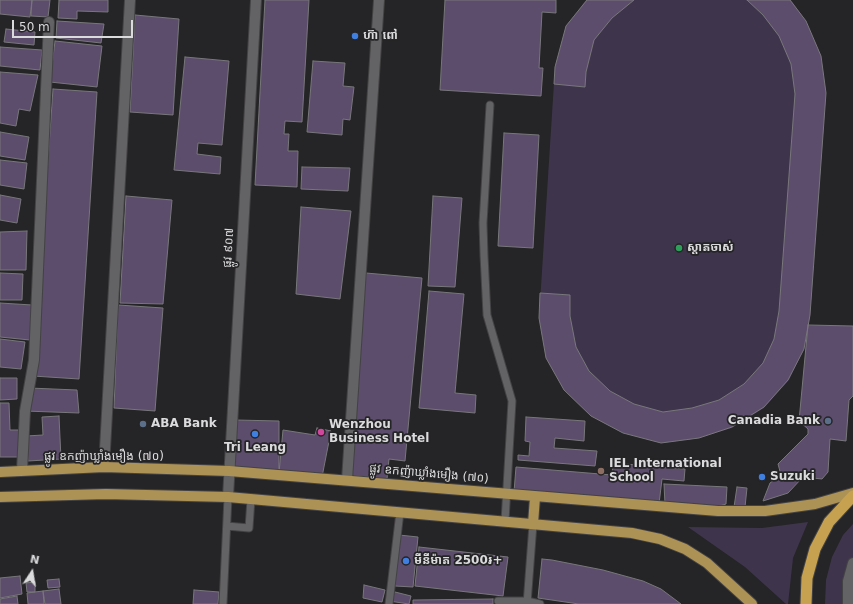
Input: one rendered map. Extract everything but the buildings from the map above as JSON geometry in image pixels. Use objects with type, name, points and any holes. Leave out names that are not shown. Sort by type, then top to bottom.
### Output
[{"type":"highway","points":[[806,604],[807,578],[815,549],[829,522],[852,498]]},
{"type":"main road","name":"ផ្លូវ ឧកញ៉ាឃ្លាំងមឿង (៧០)","points":[[0,472],[104,467],[229,471],[674,508],[741,511],[765,511],[852,498]]},
{"type":"main road","points":[[0,497],[106,494],[228,497],[632,533],[660,539],[686,549],[707,563],[752,604]]},
{"type":"main road","points":[[533,524],[535,497]]},
{"type":"street","points":[[104,467],[130,0]]},
{"type":"street","name":"ផ្លូវ ៩០៧","points":[[228,497],[256,0]]},
{"type":"street","points":[[347,480],[379,0]]},
{"type":"street","points":[[22,470],[25,411],[34,360],[49,22]]},
{"type":"street","points":[[848,604],[848,581],[853,563]]},
{"type":"lane","points":[[490,105],[483,223],[484,255],[487,315],[512,401],[505,521]]},
{"type":"lane","points":[[223,604],[228,497]]},
{"type":"lane","points":[[227,526],[249,528],[250,499]]},
{"type":"lane","points":[[389,604],[400,512]]},
{"type":"lane","points":[[527,603],[533,524]]},
{"type":"lane","points":[[498,600],[540,604]]},
{"type":"shaded area","name":"ស្ដាតចាស់","points":[[586,0],[791,0],[806,21],[821,56],[826,93],[810,315],[804,349],[789,380],[764,408],[732,428],[699,438],[662,443],[623,433],[591,416],[564,390],[546,358],[539,318],[555,67],[566,26]]},
{"type":"shaded area","points":[[808,522],[793,558],[788,604],[786,604],[745,567],[688,527],[762,528]]},
{"type":"shaded area","points":[[853,524],[853,604],[825,604],[826,580],[832,557],[843,535]]},
{"type":"place","name":"ហ៊ា ពៅ","points":[[355,36]]},
{"type":"place","name":"ស្ដាតចាស់","points":[[679,248]]},
{"type":"place","name":"Canadia Bank","points":[[828,421]]},
{"type":"place","name":"ABA Bank","points":[[143,424]]},
{"type":"place","name":"Wenzhou Business Hotel","points":[[321,432]]},
{"type":"place","name":"Tri Leang","points":[[255,434]]},
{"type":"place","name":"IEL International School","points":[[601,471]]},
{"type":"place","name":"Suzuki","points":[[762,477]]},
{"type":"place","name":"មីនីម៉ាត 2500៛+","points":[[406,561]]}]
